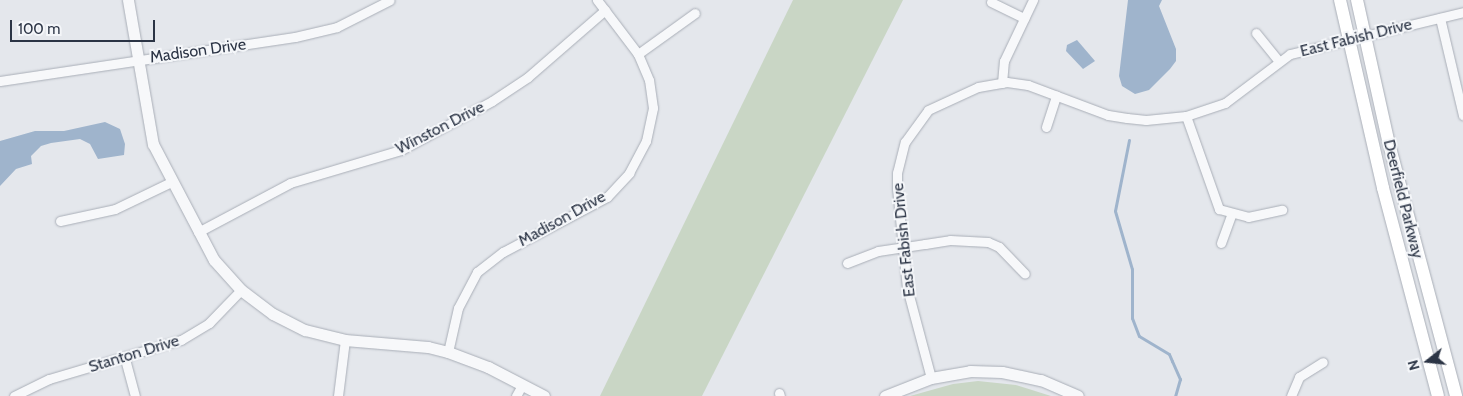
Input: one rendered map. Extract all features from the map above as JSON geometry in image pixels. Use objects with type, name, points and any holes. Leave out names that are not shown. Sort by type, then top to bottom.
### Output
[{"type":"main road","name":"Deerfield Parkway","points":[[1340,0],[1385,197],[1438,396]]},
{"type":"main road","name":"Deerfield Parkway","points":[[1357,0],[1400,187],[1456,396]]},
{"type":"street","points":[[128,0],[151,137],[171,182],[214,260],[241,290],[290,323],[345,340],[428,347],[448,352],[488,367],[544,396]]},
{"type":"street","name":"Madison Drive","points":[[0,81],[303,35],[337,27],[390,0]]},
{"type":"street","name":"Madison Drive","points":[[448,352],[458,308],[477,272],[503,252],[607,197],[637,160],[646,142],[653,108],[649,80],[638,54],[596,0]]},
{"type":"street","points":[[1002,83],[1004,61],[1033,0]]},
{"type":"street","points":[[991,2],[1024,18]]},
{"type":"street","name":"Winston Drive","points":[[198,232],[290,183],[401,150],[484,106],[528,77],[605,10]]},
{"type":"street","name":"East Fabish Drive","points":[[931,378],[908,288],[897,173],[900,155],[912,130],[928,110],[940,102],[978,87],[1002,83],[1028,85],[1056,96],[1127,118],[1146,120],[1186,116],[1225,103],[1279,61],[1303,50],[1348,41],[1463,12]]},
{"type":"street","points":[[638,54],[695,13]]},
{"type":"street","points":[[1440,18],[1463,115]]},
{"type":"street","points":[[1256,33],[1279,61]]},
{"type":"street","points":[[1046,127],[1056,96]]},
{"type":"street","points":[[1186,116],[1212,195],[1219,209],[1231,215],[1248,217],[1282,210]]},
{"type":"street","points":[[60,221],[116,209],[171,182]]},
{"type":"street","points":[[1221,243],[1231,215]]},
{"type":"street","points":[[847,263],[878,252],[950,240],[988,242],[999,247],[1025,274]]},
{"type":"street","name":"Stanton Drive","points":[[14,396],[49,379],[124,358],[195,332],[241,290]]},
{"type":"street","points":[[338,396],[345,340]]},
{"type":"street","points":[[124,358],[135,396]]},
{"type":"street","points":[[1291,396],[1299,377],[1323,362]]},
{"type":"street","points":[[885,396],[931,378],[962,372],[1002,372],[1041,380],[1078,396]]},
{"type":"street","points":[[516,396],[522,385]]},
{"type":"green space","points":[[793,0],[903,0],[702,396],[600,396]]},
{"type":"green space","points":[[978,381],[1016,385],[1051,396],[910,396],[953,384]]},
{"type":"water","points":[[1128,0],[1162,0],[1159,6],[1176,49],[1176,61],[1170,69],[1149,90],[1135,94],[1122,86],[1119,76]]},
{"type":"water","points":[[1077,40],[1095,61],[1083,69],[1066,51],[1067,45]]},
{"type":"water","points":[[105,122],[120,129],[125,144],[124,155],[98,159],[90,144],[80,139],[51,143],[41,146],[31,156],[32,164],[16,169],[0,186],[0,141],[35,131],[64,131]]},
{"type":"waterway","points":[[1129,140],[1115,211],[1132,269],[1132,318],[1139,336],[1169,354],[1180,379],[1175,396]]}]
